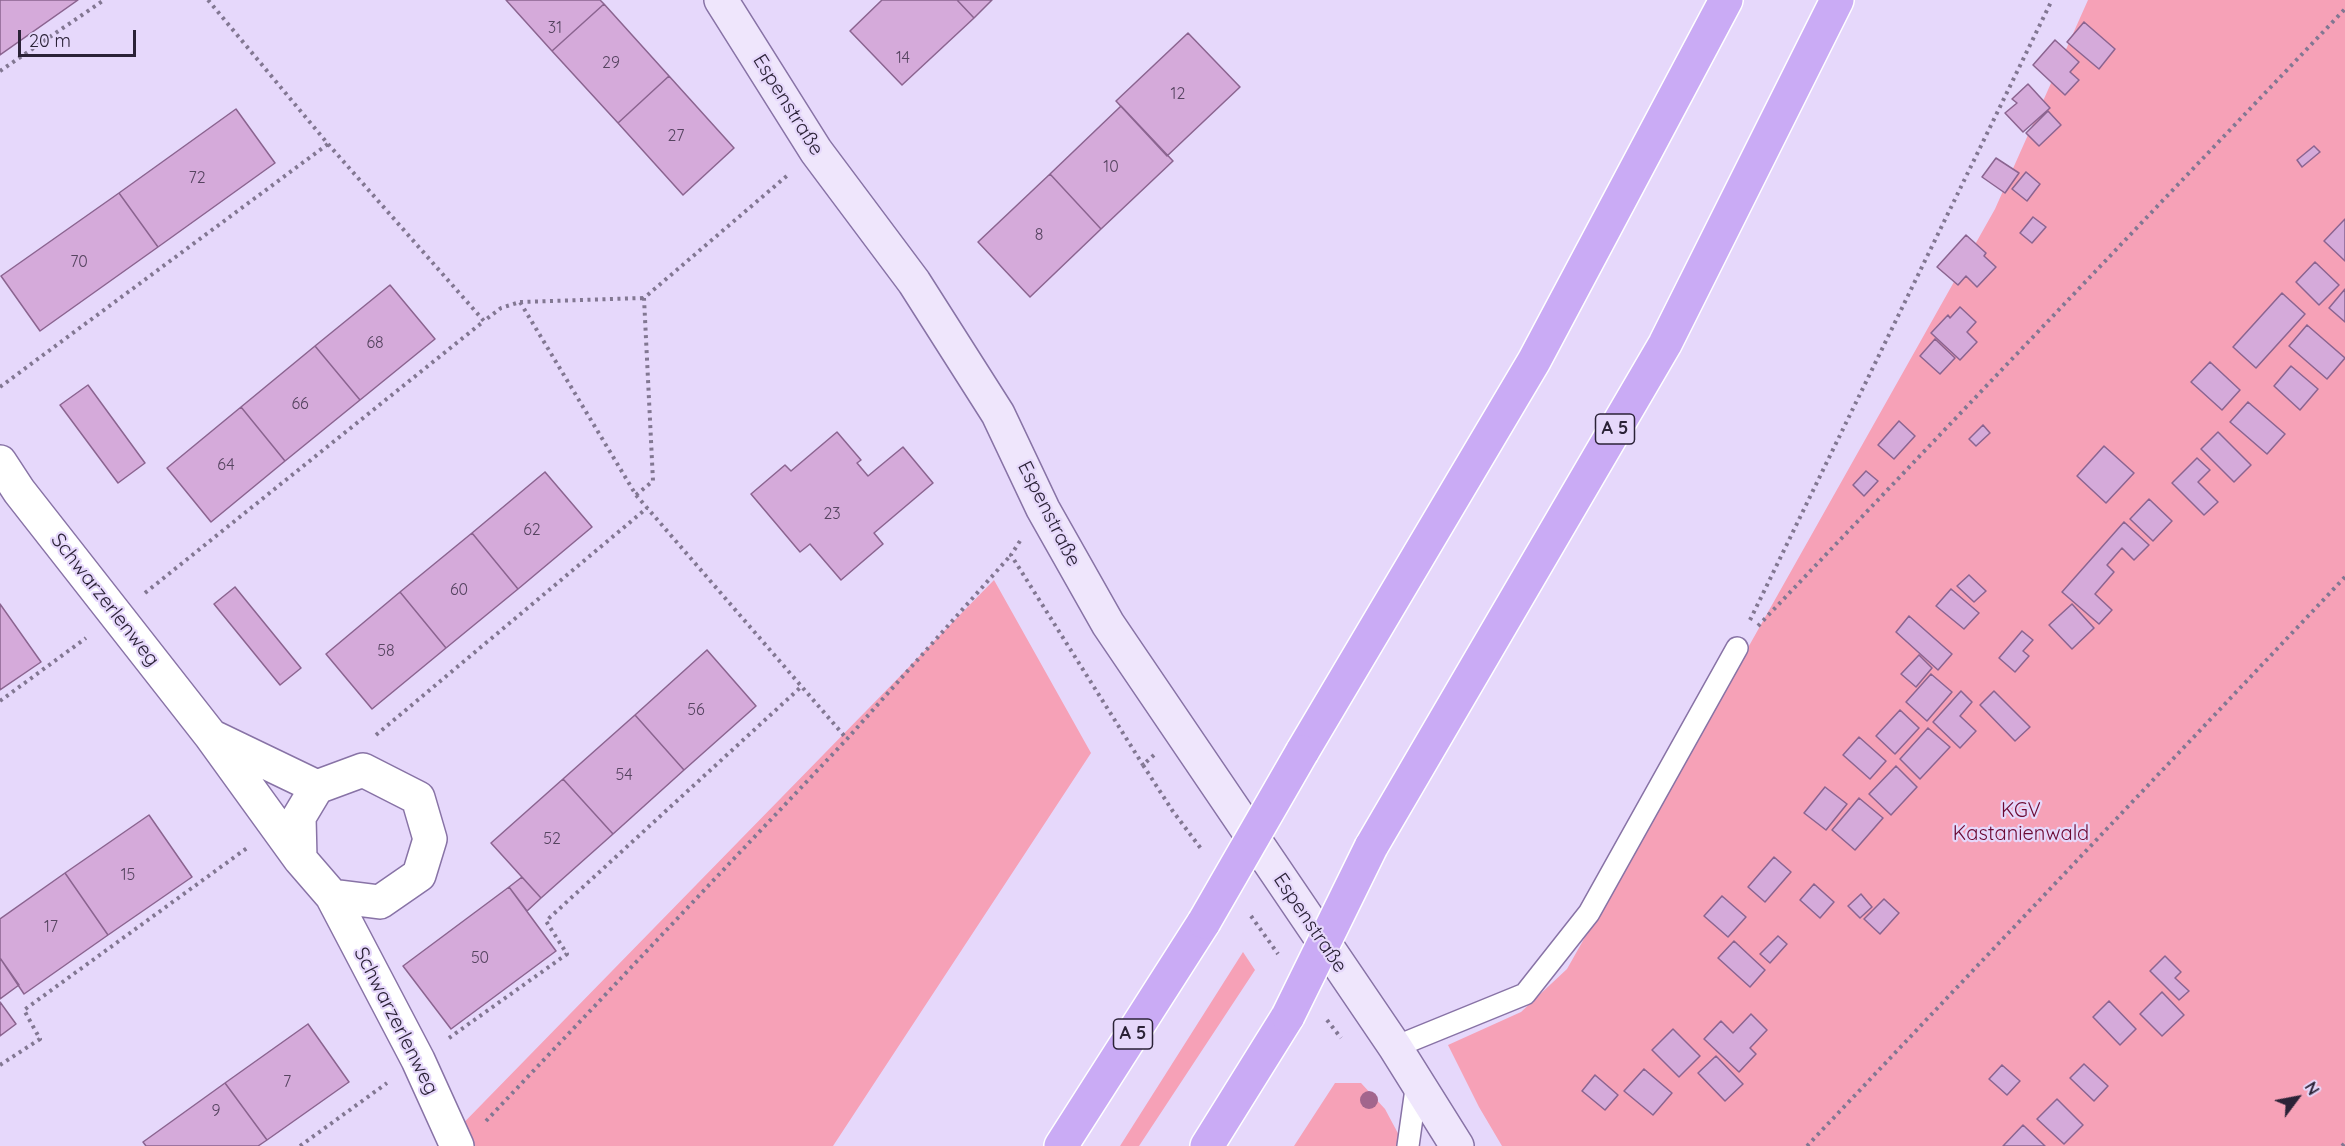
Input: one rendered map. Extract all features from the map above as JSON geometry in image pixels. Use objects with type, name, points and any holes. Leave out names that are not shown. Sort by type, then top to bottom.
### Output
[{"type":"highway","name":"A 5","points":[[1061,1146],[1204,922],[1534,361],[1726,0]]},
{"type":"highway","name":"A 5","points":[[1207,1146],[1288,1016],[1371,847],[1665,344],[1837,0]]},
{"type":"street","name":"Espenstraße","points":[[721,0],[816,151],[914,282],[986,395],[1013,443],[1043,509],[1108,624],[1387,1037],[1457,1146]]},
{"type":"street","name":"Schwarzerlenweg","points":[[0,462],[20,491],[212,736],[300,860],[332,896],[418,1060],[468,1137]]},
{"type":"street","name":"Schwarzerlenweg","points":[[212,736],[317,787]]},
{"type":"street","points":[[300,860],[299,817],[317,787],[363,770],[418,798],[430,839],[419,874],[380,902],[332,896]]},
{"type":"lane","points":[[1387,1037],[1525,994],[1589,914],[1737,648]]},
{"type":"lane","points":[[1408,1146],[1417,1082]]},
{"type":"path","points":[[0,72],[104,0]]},
{"type":"path","points":[[208,0],[328,144],[484,321]]},
{"type":"path","points":[[1737,648],[2052,0]]},
{"type":"path","points":[[1737,648],[2345,9]]},
{"type":"path","points":[[0,387],[328,144]]},
{"type":"path","points":[[0,701],[117,615],[501,308],[520,302],[644,298],[816,151]]},
{"type":"path","points":[[636,495],[652,481],[644,298]]},
{"type":"path","points":[[520,302],[636,495],[847,739]]},
{"type":"path","points":[[363,770],[377,733],[647,508]]},
{"type":"path","points":[[468,1137],[847,739],[1011,555],[1043,509]]},
{"type":"path","points":[[1011,555],[1143,765]]},
{"type":"path","points":[[1808,1146],[2345,577]]},
{"type":"path","points":[[300,1146],[567,954],[546,921],[802,686]]},
{"type":"path","points":[[1172,810],[1207,857]]},
{"type":"path","points":[[0,1065],[40,1039],[24,1010],[277,827]]},
{"type":"path","points":[[1248,913],[1282,959]]},
{"type":"path","points":[[1324,1015],[1344,1043]]},
{"type":"green space","name":"KGV Kastanienwald","points":[[2088,0],[2345,0],[2345,1146],[1502,1146],[1479,1107],[1448,1045],[1521,1012],[1567,969],[1995,209]]},
{"type":"green space","points":[[994,580],[1091,753],[833,1146],[441,1146]]},
{"type":"green space","points":[[1243,952],[1255,970],[1139,1146],[1120,1146]]},
{"type":"green space","points":[[1335,1083],[1361,1083],[1385,1109],[1401,1139],[1401,1146],[1294,1146]]},
{"type":"building","points":[[0,0],[78,0],[0,55]]},
{"type":"building","points":[[506,0],[600,0],[604,4],[552,51]]},
{"type":"building","points":[[882,0],[957,0],[974,18],[902,85],[850,31]]},
{"type":"building","points":[[957,0],[992,0],[974,18]]},
{"type":"building","points":[[604,4],[669,76],[618,123],[552,51]]},
{"type":"building","points":[[2084,22],[2115,49],[2099,69],[2067,42]]},
{"type":"building","points":[[1188,33],[1240,87],[1167,156],[1116,101]]},
{"type":"building","points":[[2055,40],[2079,62],[2070,72],[2079,80],[2065,95],[2033,65]]},
{"type":"building","points":[[669,76],[734,148],[683,195],[618,123]]},
{"type":"building","points":[[2028,84],[2050,108],[2023,132],[2005,113],[2017,103],[2012,99]]},
{"type":"building","points":[[1121,106],[1173,161],[1101,229],[1050,174]]},
{"type":"building","points":[[236,109],[275,163],[158,247],[119,193]]},
{"type":"building","points":[[2048,111],[2061,125],[2039,146],[2026,133]]},
{"type":"building","points":[[2314,146],[2320,152],[2302,167],[2297,160]]},
{"type":"building","points":[[1996,158],[2019,173],[2005,193],[1982,177]]},
{"type":"building","points":[[2026,172],[2040,184],[2027,201],[2012,189]]},
{"type":"building","points":[[1050,174],[1101,229],[1030,297],[978,242]]},
{"type":"building","points":[[119,193],[158,247],[40,331],[1,276]]},
{"type":"building","points":[[2033,217],[2046,227],[2032,243],[2020,233]]},
{"type":"building","points":[[2345,219],[2345,261],[2324,241]]},
{"type":"building","points":[[1966,235],[1986,253],[1984,256],[1996,267],[1977,287],[1966,276],[1958,285],[1937,267]]},
{"type":"building","points":[[2315,262],[2339,285],[2319,305],[2296,282]]},
{"type":"building","points":[[390,285],[435,339],[360,400],[315,346]]},
{"type":"building","points":[[2345,289],[2345,322],[2329,308]]},
{"type":"building","points":[[2282,293],[2305,314],[2256,368],[2233,347]]},
{"type":"building","points":[[1960,307],[1976,322],[1967,332],[1977,342],[1960,360],[1931,333],[1948,315],[1950,318]]},
{"type":"building","points":[[2307,325],[2345,358],[2327,379],[2289,346]]},
{"type":"building","points":[[1935,339],[1955,358],[1940,374],[1920,356]]},
{"type":"building","points":[[315,346],[360,400],[285,461],[241,407]]},
{"type":"building","points":[[2210,362],[2240,390],[2222,410],[2191,382]]},
{"type":"building","points":[[2291,366],[2318,389],[2300,410],[2274,386]]},
{"type":"building","points":[[88,385],[145,463],[118,483],[60,405]]},
{"type":"building","points":[[2248,402],[2285,434],[2267,454],[2230,422]]},
{"type":"building","points":[[241,407],[285,461],[211,522],[167,468]]},
{"type":"building","points":[[1899,421],[1915,436],[1894,459],[1878,445]]},
{"type":"building","points":[[1983,425],[1990,433],[1976,446],[1969,439]]},
{"type":"building","points":[[837,432],[861,460],[857,463],[868,476],[903,447],[933,483],[874,533],[883,544],[841,580],[810,544],[800,552],[751,494],[785,465],[791,471]]},
{"type":"building","points":[[2218,432],[2251,465],[2234,482],[2201,449]]},
{"type":"building","points":[[2104,446],[2134,473],[2106,503],[2077,476]]},
{"type":"building","points":[[2197,458],[2210,470],[2198,482],[2218,502],[2204,515],[2172,483]]},
{"type":"building","points":[[1866,471],[1878,481],[1864,496],[1853,485]]},
{"type":"building","points":[[545,472],[592,527],[518,589],[472,533]]},
{"type":"building","points":[[2149,499],[2172,521],[2153,541],[2130,519]]},
{"type":"building","points":[[2124,522],[2149,545],[2134,560],[2122,548],[2107,565],[2114,572],[2095,594],[2112,610],[2099,624],[2062,592]]},
{"type":"building","points":[[472,533],[518,589],[446,648],[400,592]]},
{"type":"building","points":[[1969,575],[1986,591],[1974,602],[1957,586]]},
{"type":"building","points":[[235,587],[301,668],[280,685],[214,604]]},
{"type":"building","points":[[1951,589],[1979,613],[1964,629],[1936,606]]},
{"type":"building","points":[[400,592],[446,648],[372,709],[326,654]]},
{"type":"building","points":[[0,604],[41,662],[0,690]]},
{"type":"building","points":[[2072,604],[2094,628],[2072,649],[2049,625]]},
{"type":"building","points":[[1909,616],[1952,654],[1938,670],[1896,632]]},
{"type":"building","points":[[2022,631],[2033,640],[2023,651],[2029,656],[2015,672],[1999,658]]},
{"type":"building","points":[[707,650],[756,706],[684,770],[635,715]]},
{"type":"building","points":[[1919,655],[1932,668],[1916,687],[1901,674]]},
{"type":"building","points":[[1931,674],[1952,692],[1927,721],[1906,702]]},
{"type":"building","points":[[1961,691],[1972,702],[1960,716],[1976,731],[1960,748],[1933,722]]},
{"type":"building","points":[[1994,691],[2030,727],[2015,741],[1980,705]]},
{"type":"building","points":[[1900,710],[1919,728],[1895,754],[1876,736]]},
{"type":"building","points":[[635,715],[684,770],[613,834],[563,779]]},
{"type":"building","points":[[1928,728],[1950,747],[1920,779],[1900,759]]},
{"type":"building","points":[[1859,737],[1886,761],[1870,779],[1843,755]]},
{"type":"building","points":[[1896,766],[1917,787],[1891,815],[1869,794]]},
{"type":"building","points":[[563,779],[613,834],[541,898],[491,843]]},
{"type":"building","points":[[1825,787],[1847,804],[1826,830],[1804,813]]},
{"type":"building","points":[[1859,798],[1883,818],[1855,850],[1832,830]]},
{"type":"building","points":[[149,815],[192,877],[108,935],[65,873]]},
{"type":"building","points":[[1774,857],[1791,872],[1765,902],[1748,887]]},
{"type":"building","points":[[65,873],[108,935],[24,994],[0,958],[0,919]]},
{"type":"building","points":[[522,877],[541,898],[527,911],[509,887]]},
{"type":"building","points":[[1814,884],[1834,902],[1820,918],[1800,900]]},
{"type":"building","points":[[509,887],[556,951],[451,1029],[403,966]]},
{"type":"building","points":[[1861,894],[1872,907],[1860,918],[1848,906]]},
{"type":"building","points":[[1722,896],[1746,917],[1728,937],[1704,916]]},
{"type":"building","points":[[1884,899],[1899,913],[1880,934],[1864,919]]},
{"type":"building","points":[[1778,936],[1787,944],[1770,963],[1760,954]]},
{"type":"building","points":[[1734,941],[1765,970],[1750,987],[1718,958]]},
{"type":"building","points":[[2165,956],[2181,972],[2175,978],[2189,991],[2179,1000],[2150,971]]},
{"type":"building","points":[[0,958],[19,985],[0,999]]},
{"type":"building","points":[[2162,992],[2184,1015],[2162,1036],[2140,1014]]},
{"type":"building","points":[[2109,1001],[2136,1029],[2120,1045],[2093,1017]]},
{"type":"building","points":[[0,1002],[16,1024],[0,1036]]},
{"type":"building","points":[[1751,1014],[1767,1030],[1750,1048],[1756,1054],[1739,1072],[1704,1039],[1721,1021],[1733,1033]]},
{"type":"building","points":[[308,1024],[349,1082],[267,1140],[225,1083]]},
{"type":"building","points":[[1673,1029],[1700,1056],[1679,1077],[1652,1050]]},
{"type":"building","points":[[1716,1056],[1743,1084],[1725,1101],[1698,1073]]},
{"type":"building","points":[[2084,1064],[2108,1086],[2094,1101],[2070,1078]]},
{"type":"building","points":[[2002,1065],[2020,1081],[2007,1095],[1989,1079]]},
{"type":"building","points":[[1644,1069],[1672,1093],[1653,1115],[1624,1091]]},
{"type":"building","points":[[1595,1075],[1618,1095],[1605,1110],[1582,1091]]},
{"type":"building","points":[[225,1083],[267,1140],[258,1146],[146,1146],[143,1142]]},
{"type":"building","points":[[2057,1099],[2083,1125],[2064,1144],[2037,1119]]},
{"type":"building","points":[[2023,1125],[2045,1146],[2003,1146]]}]
